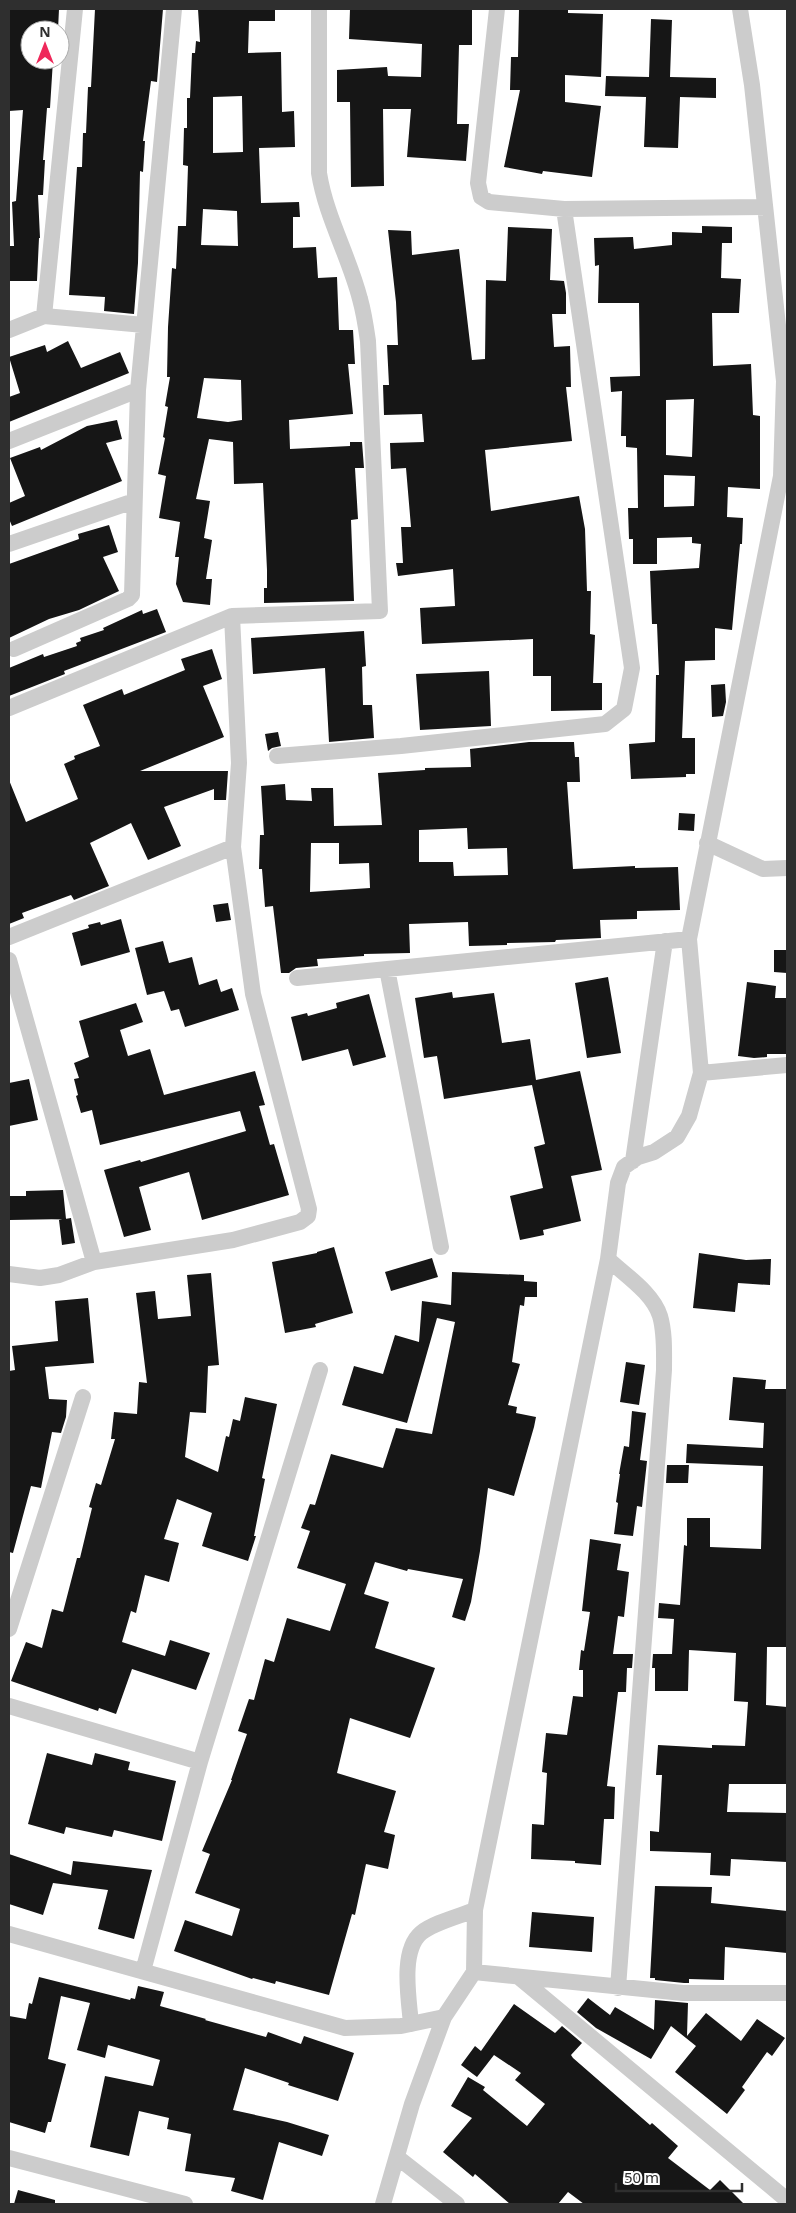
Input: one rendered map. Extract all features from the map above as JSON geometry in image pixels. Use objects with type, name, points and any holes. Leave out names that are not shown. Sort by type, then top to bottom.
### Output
[{"type":"street","points":[[44,316],[75,9]]},
{"type":"street","points":[[14,649],[128,599],[132,595],[138,390],[174,9]]},
{"type":"street","points":[[9,708],[232,616],[380,611],[366,328],[360,298],[323,195],[319,173],[319,9]]},
{"type":"street","points":[[497,9],[478,184],[480,196],[489,202],[564,209],[764,207]]},
{"type":"street","points":[[382,2204],[412,2104],[444,2017],[474,1972],[475,1910],[608,1259],[618,1183],[624,1168],[633,1160],[654,1152],[677,1137],[689,1116],[701,1072],[689,940],[782,476],[784,380],[752,85],[740,9]]},
{"type":"street","points":[[277,756],[401,746],[605,724],[624,709],[632,668],[564,209]]},
{"type":"street","points":[[9,330],[44,316],[144,325]]},
{"type":"street","points":[[9,441],[138,390]]},
{"type":"street","points":[[9,544],[134,500]]},
{"type":"street","points":[[9,1274],[40,1278],[59,1276],[94,1262],[233,1240],[300,1222],[308,1216],[309,1209],[253,994],[233,846],[239,763],[232,616]]},
{"type":"street","points":[[707,843],[763,868],[787,868]]},
{"type":"street","points":[[9,937],[233,846]]},
{"type":"street","points":[[296,978],[689,940]]},
{"type":"street","points":[[633,1160],[665,942]]},
{"type":"street","points":[[9,960],[94,1262]]},
{"type":"street","points":[[387,969],[441,1246]]},
{"type":"street","points":[[701,1072],[787,1065]]},
{"type":"street","points":[[608,1259],[651,1300],[660,1316],[663,1336],[664,1370],[618,1988]]},
{"type":"street","points":[[143,1971],[200,1762],[320,1370]]},
{"type":"street","points":[[9,1629],[83,1397]]},
{"type":"street","points":[[9,1706],[200,1762]]},
{"type":"street","points":[[411,2024],[407,1982],[409,1951],[421,1934],[475,1910]]},
{"type":"street","points":[[9,1934],[345,2028],[401,2026],[444,2017]]},
{"type":"street","points":[[474,1972],[618,1988],[683,1993],[787,1993]]},
{"type":"street","points":[[520,1978],[787,2200]]},
{"type":"street","points":[[397,2157],[457,2204]]},
{"type":"street","points":[[9,2158],[185,2204]]},
{"type":"building","points":[[9,9],[59,9],[58,20],[20,20],[20,70],[52,70],[50,108],[47,108],[43,160],[45,160],[43,195],[38,195],[40,238],[37,281],[9,281],[9,246],[14,246],[12,202],[16,201],[23,110],[9,111]]},
{"type":"building","points":[[95,9],[163,9],[157,82],[151,81],[143,141],[145,141],[143,172],[140,171],[138,263],[134,314],[104,311],[105,297],[69,295],[77,167],[82,167],[83,133],[86,133],[88,87],[91,87]]},
{"type":"building","points":[[198,9],[275,9],[275,21],[249,21],[248,53],[281,52],[282,112],[294,111],[295,147],[259,148],[261,203],[299,202],[300,217],[293,217],[293,248],[316,247],[318,278],[337,277],[339,330],[353,330],[355,364],[348,364],[353,414],[289,420],[290,449],[350,446],[350,442],[362,442],[364,468],[355,468],[358,519],[351,520],[354,601],[264,603],[264,588],[267,588],[267,570],[263,483],[234,484],[233,442],[209,439],[196,499],[210,501],[204,538],[212,540],[206,579],[212,579],[210,605],[183,602],[176,584],[179,557],[175,557],[180,522],[159,518],[166,476],[158,474],[165,438],[163,437],[168,407],[165,406],[170,377],[167,377],[172,268],[176,269],[178,226],[186,226],[188,166],[183,165],[184,128],[187,128],[187,98],[190,98],[192,53],[195,53],[196,41],[200,42]],"holes":[[[242,96],[243,152],[213,153],[213,97]],[[203,209],[237,211],[238,246],[201,245]],[[204,378],[241,380],[242,420],[228,422],[197,418]]]},
{"type":"building","points":[[350,9],[472,9],[472,45],[459,45],[457,124],[469,124],[466,161],[407,157],[411,109],[383,109],[384,186],[351,187],[350,102],[337,102],[337,70],[387,67],[388,76],[421,77],[422,44],[349,39]]},
{"type":"building","points":[[519,9],[568,9],[568,13],[603,14],[601,77],[565,75],[565,102],[601,106],[592,177],[543,171],[542,174],[504,167],[520,90],[510,90],[511,57],[518,57]]},
{"type":"building","points":[[651,19],[672,20],[670,77],[716,78],[716,98],[680,97],[678,148],[644,147],[646,97],[605,96],[606,76],[649,77]]},
{"type":"building","points":[[702,226],[732,227],[732,243],[722,243],[721,278],[741,279],[739,313],[712,313],[713,366],[751,364],[753,415],[760,416],[760,489],[728,487],[727,517],[743,518],[742,544],[740,544],[732,630],[715,628],[715,660],[685,661],[682,738],[695,738],[695,774],[686,774],[686,777],[631,779],[629,744],[655,742],[656,675],[659,675],[657,624],[652,624],[650,571],[699,568],[701,544],[692,543],[692,537],[657,538],[657,564],[633,564],[633,539],[629,539],[628,508],[638,508],[637,448],[626,447],[626,436],[621,436],[622,391],[611,392],[610,377],[640,376],[639,303],[598,303],[599,265],[595,266],[594,238],[633,237],[634,249],[672,245],[672,232],[702,233]],"holes":[[[694,399],[692,457],[666,455],[666,400]],[[664,475],[695,476],[694,506],[664,507]]]},
{"type":"building","points":[[508,227],[552,229],[550,280],[564,281],[566,293],[566,314],[552,314],[554,347],[570,346],[571,387],[566,387],[572,441],[485,450],[491,511],[579,496],[585,529],[587,591],[591,591],[590,634],[595,635],[593,683],[602,683],[602,710],[551,711],[551,676],[533,676],[533,639],[422,644],[420,608],[455,606],[453,569],[398,576],[396,563],[403,563],[401,527],[411,527],[406,468],[391,469],[390,443],[424,442],[422,414],[384,415],[383,385],[389,385],[387,345],[398,345],[396,302],[388,230],[411,231],[412,255],[459,249],[472,360],[485,359],[486,280],[506,281]]},
{"type":"building","points":[[68,341],[81,368],[120,352],[129,373],[9,422],[9,397],[20,393],[9,357],[45,345],[47,352]]},
{"type":"building","points":[[117,420],[122,439],[106,443],[122,481],[12,526],[9,519],[9,503],[25,496],[10,458],[40,447],[41,450],[87,426]]},
{"type":"building","points":[[109,525],[118,552],[103,557],[119,591],[79,610],[49,619],[9,638],[9,564],[79,539],[78,534]]},
{"type":"building","points":[[157,609],[166,632],[64,671],[65,674],[9,696],[9,668],[43,654],[44,657],[77,646],[76,643],[81,641],[80,638],[104,630],[103,628],[142,610],[143,614]]},
{"type":"building","points":[[364,631],[366,666],[362,667],[363,705],[372,705],[374,738],[329,742],[325,668],[253,674],[251,638]]},
{"type":"building","points":[[212,649],[222,679],[203,686],[224,737],[140,771],[228,771],[226,800],[214,800],[214,789],[164,807],[181,846],[148,860],[131,823],[90,843],[109,886],[74,900],[71,895],[22,913],[24,918],[9,924],[9,780],[26,822],[78,799],[64,764],[75,759],[74,756],[100,746],[83,705],[122,689],[124,695],[185,670],[181,659]]},
{"type":"building","points":[[489,671],[491,726],[420,730],[416,674]]},
{"type":"building","points":[[725,684],[726,702],[723,716],[712,717],[711,685]]},
{"type":"building","points":[[278,732],[281,746],[268,751],[265,734]]},
{"type":"building","points":[[529,742],[574,742],[575,757],[579,757],[580,782],[567,782],[573,869],[635,866],[635,868],[678,867],[680,910],[637,911],[637,919],[600,920],[601,938],[556,940],[555,942],[507,943],[507,945],[469,946],[468,922],[409,924],[410,953],[364,954],[364,956],[317,959],[318,966],[296,968],[289,973],[281,973],[273,906],[265,907],[262,869],[259,869],[260,835],[264,835],[261,786],[285,784],[286,800],[312,801],[311,788],[333,788],[334,826],[382,825],[378,773],[425,770],[425,768],[471,767],[470,749]],"holes":[[[467,828],[468,849],[507,848],[508,875],[454,876],[453,862],[419,862],[419,830]],[[311,843],[339,843],[339,864],[369,863],[370,888],[310,892]]]},
{"type":"building","points":[[679,813],[695,814],[694,831],[678,830]]},
{"type":"building","points":[[228,903],[231,920],[216,922],[213,905]]},
{"type":"building","points":[[121,919],[130,952],[81,966],[72,933],[89,928],[88,925],[100,922],[101,925]]},
{"type":"building","points":[[163,941],[169,963],[192,957],[199,985],[217,979],[221,992],[232,988],[239,1010],[185,1027],[179,1009],[171,1011],[164,991],[147,995],[135,948]]},
{"type":"building","points":[[774,950],[787,950],[787,973],[774,972]]},
{"type":"building","points":[[608,977],[621,1053],[587,1058],[575,983]]},
{"type":"building","points":[[747,982],[776,986],[775,998],[787,998],[787,1054],[767,1054],[767,1057],[754,1058],[738,1056]]},
{"type":"building","points":[[452,992],[453,998],[494,993],[502,1043],[530,1039],[536,1080],[580,1071],[602,1170],[571,1176],[581,1221],[543,1230],[544,1235],[520,1240],[510,1196],[543,1188],[534,1147],[545,1144],[532,1085],[444,1099],[437,1056],[424,1058],[415,998]]},
{"type":"building","points":[[369,994],[386,1057],[353,1066],[348,1049],[302,1061],[291,1017],[307,1013],[308,1016],[337,1008],[336,1003]]},
{"type":"building","points":[[136,1003],[143,1022],[120,1030],[128,1056],[150,1049],[164,1095],[255,1071],[265,1105],[259,1106],[270,1145],[274,1144],[289,1195],[202,1220],[189,1172],[139,1187],[151,1230],[124,1237],[104,1170],[140,1160],[141,1162],[246,1131],[240,1111],[100,1145],[92,1110],[81,1113],[76,1096],[78,1095],[74,1079],[79,1078],[74,1063],[89,1057],[79,1021]]},
{"type":"building","points":[[29,1079],[38,1120],[9,1126],[9,1083]]},
{"type":"building","points":[[63,1190],[66,1219],[9,1220],[9,1196],[26,1196],[26,1191]]},
{"type":"building","points":[[71,1218],[75,1243],[62,1245],[59,1220]]},
{"type":"building","points":[[334,1247],[353,1313],[315,1324],[316,1327],[285,1333],[272,1262],[317,1253]]},
{"type":"building","points":[[699,1253],[746,1260],[771,1259],[770,1285],[738,1283],[735,1312],[693,1308]]},
{"type":"building","points":[[432,1258],[438,1277],[391,1291],[385,1272]]},
{"type":"building","points":[[452,1272],[524,1275],[524,1281],[537,1282],[537,1297],[525,1297],[524,1306],[520,1305],[512,1362],[520,1364],[508,1405],[517,1407],[516,1413],[536,1417],[534,1427],[514,1496],[488,1488],[480,1551],[471,1602],[465,1621],[452,1617],[463,1579],[408,1569],[407,1571],[375,1562],[364,1594],[389,1602],[375,1648],[435,1668],[410,1738],[350,1718],[337,1773],[396,1791],[384,1832],[395,1835],[388,1869],[366,1864],[355,1915],[352,1914],[329,1995],[276,1981],[275,1984],[252,1979],[174,1951],[185,1920],[232,1936],[240,1909],[195,1893],[210,1854],[202,1851],[232,1780],[247,1734],[238,1731],[249,1699],[254,1700],[265,1659],[274,1662],[287,1618],[330,1631],[346,1584],[297,1568],[310,1531],[301,1528],[310,1504],[315,1505],[331,1454],[383,1468],[396,1428],[432,1434],[455,1322],[437,1318],[407,1423],[342,1405],[354,1366],[383,1374],[395,1335],[419,1342],[422,1301],[451,1305]]},
{"type":"building","points":[[211,1273],[219,1365],[208,1366],[206,1413],[190,1412],[185,1457],[218,1472],[226,1436],[229,1437],[233,1419],[240,1421],[245,1397],[277,1404],[262,1478],[265,1479],[254,1536],[256,1536],[248,1561],[202,1546],[212,1513],[177,1499],[164,1539],[179,1543],[169,1582],[145,1575],[136,1613],[131,1611],[122,1642],[165,1656],[170,1640],[210,1653],[196,1690],[132,1669],[116,1714],[99,1708],[98,1711],[11,1681],[26,1642],[42,1648],[52,1609],[63,1612],[77,1558],[80,1558],[92,1508],[89,1507],[96,1483],[101,1485],[115,1439],[111,1439],[114,1412],[137,1414],[139,1382],[147,1383],[136,1293],[155,1291],[158,1319],[191,1316],[187,1275]]},
{"type":"building","points":[[88,1298],[94,1363],[45,1367],[49,1399],[67,1400],[66,1417],[61,1433],[52,1432],[41,1488],[31,1486],[13,1553],[9,1552],[9,1371],[15,1370],[12,1346],[58,1341],[55,1301]]},
{"type":"building","points":[[626,1362],[645,1365],[639,1405],[620,1402]]},
{"type":"building","points":[[733,1377],[766,1380],[765,1389],[787,1389],[787,1647],[767,1647],[766,1705],[787,1707],[787,1784],[729,1784],[727,1812],[787,1813],[787,1862],[731,1859],[730,1876],[710,1875],[711,1853],[650,1851],[650,1831],[659,1832],[662,1775],[656,1775],[658,1745],[712,1748],[712,1745],[745,1746],[748,1702],[734,1701],[736,1653],[689,1650],[688,1691],[655,1691],[655,1668],[652,1668],[653,1654],[672,1654],[674,1619],[658,1618],[659,1603],[680,1605],[684,1545],[687,1546],[687,1518],[710,1518],[710,1547],[761,1549],[763,1466],[686,1463],[687,1444],[763,1448],[764,1423],[729,1420]]},
{"type":"building","points":[[632,1411],[646,1413],[640,1460],[647,1461],[642,1507],[637,1506],[633,1536],[614,1534],[619,1474],[624,1446],[629,1447]]},
{"type":"building","points":[[667,1465],[689,1465],[688,1483],[666,1483]]},
{"type":"building","points":[[590,1539],[621,1544],[617,1570],[629,1572],[624,1617],[618,1616],[613,1654],[633,1654],[632,1668],[627,1668],[626,1692],[618,1692],[607,1786],[615,1787],[614,1819],[604,1819],[601,1865],[575,1863],[575,1861],[531,1859],[532,1824],[544,1825],[547,1773],[542,1772],[546,1733],[567,1735],[573,1696],[583,1697],[583,1670],[579,1670],[581,1650],[584,1651],[590,1612],[582,1611]]},
{"type":"building","points":[[47,1753],[92,1765],[95,1753],[130,1762],[128,1770],[176,1781],[162,1841],[114,1830],[112,1837],[66,1827],[64,1834],[28,1824]]},
{"type":"building","points":[[9,1854],[71,1875],[73,1861],[152,1870],[134,1939],[98,1929],[108,1890],[53,1883],[43,1915],[9,1904]]},
{"type":"building","points":[[655,1886],[712,1887],[711,1903],[787,1911],[787,1953],[725,1947],[724,1980],[689,1979],[689,1983],[684,1983],[650,1978]]},
{"type":"building","points":[[532,1912],[594,1917],[592,1952],[529,1947]]},
{"type":"building","points":[[39,1977],[130,2000],[131,1998],[135,1999],[138,1986],[164,1992],[160,2006],[266,2037],[268,2032],[301,2044],[304,2036],[354,2053],[338,2101],[288,2085],[289,2083],[245,2068],[233,2110],[287,2122],[329,2135],[322,2156],[279,2142],[263,2200],[231,2191],[235,2178],[185,2171],[191,2134],[167,2129],[169,2118],[139,2111],[129,2156],[90,2147],[105,2076],[153,2086],[160,2060],[108,2045],[105,2058],[77,2050],[90,2003],[61,1996],[48,2059],[66,2064],[51,2122],[48,2122],[45,2133],[9,2122],[9,2016],[26,2019],[29,2003],[32,2004]]},
{"type":"building","points":[[588,1998],[610,2015],[615,2007],[654,2030],[655,2000],[688,2003],[687,2036],[706,2013],[741,2041],[757,2019],[785,2038],[772,2056],[767,2052],[742,2087],[745,2090],[727,2114],[675,2072],[696,2046],[671,2026],[651,2059],[596,2028],[577,2012]]},
{"type":"building","points":[[514,2004],[555,2033],[562,2026],[582,2043],[571,2055],[573,2058],[650,2125],[652,2123],[678,2146],[668,2158],[710,2190],[720,2180],[744,2204],[584,2204],[568,2192],[558,2204],[510,2204],[475,2174],[473,2177],[443,2152],[472,2118],[451,2106],[468,2077],[485,2087],[483,2090],[527,2126],[545,2104],[515,2080],[521,2073],[494,2055],[477,2077],[461,2065],[475,2046],[481,2051]]},
{"type":"building","points":[[18,2190],[55,2200],[55,2204],[14,2204]]}]
